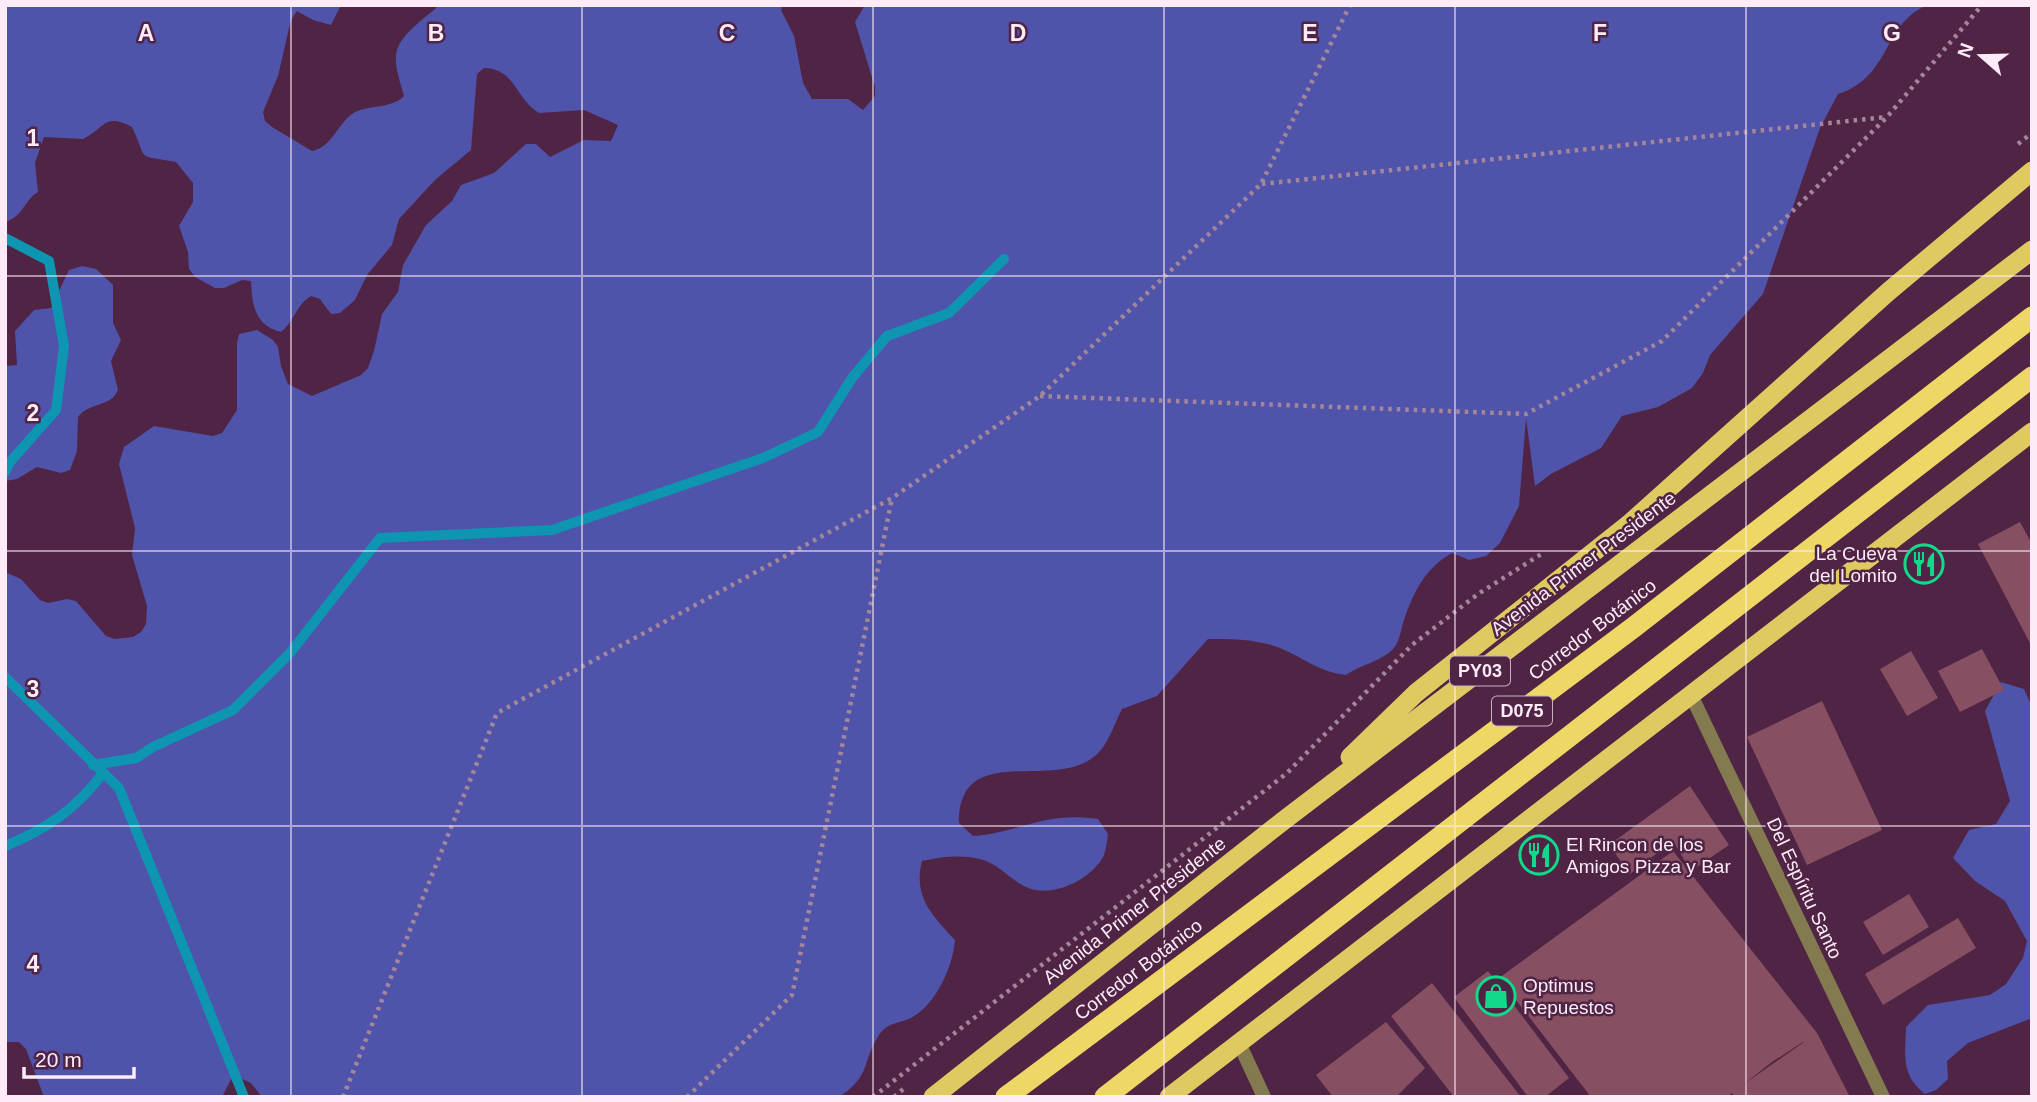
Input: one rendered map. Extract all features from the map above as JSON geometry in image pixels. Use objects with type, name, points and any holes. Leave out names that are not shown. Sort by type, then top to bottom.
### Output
[{"type":"highway","points":[[1283,821],[1416,693],[1629,523],[2004,192],[2032,171]]},
{"type":"highway","name":"Avenida Primer Presidente","points":[[933,1097],[1283,821],[2032,250]]},
{"type":"highway","name":"Corredor Botánico","points":[[1006,1097],[1634,627],[2032,317]]},
{"type":"highway","name":"D075","points":[[1105,1097],[2032,377]]},
{"type":"highway","points":[[1169,1097],[1692,697],[2032,432]]},
{"type":"street","name":"Del Espíritu Santo","points":[[1692,697],[1882,1097]]},
{"type":"street","points":[[1239,1043],[1264,1097]]},
{"type":"path","points":[[343,1097],[497,713],[892,498],[1040,396],[1261,184],[1350,5]]},
{"type":"path","points":[[1040,396],[1527,414],[1662,341],[1887,117],[1982,5]]},
{"type":"path","points":[[1261,184],[1887,117]]},
{"type":"path","points":[[687,1097],[792,995],[892,498]]},
{"type":"shaded area","points":[[5,5],[341,5],[331,25],[313,20],[297,11],[291,20],[278,76],[263,112],[265,121],[272,127],[312,151],[325,145],[352,114],[392,103],[404,96],[396,66],[397,49],[412,28],[439,5],[783,5],[781,10],[794,36],[803,83],[812,99],[848,99],[863,110],[875,96],[875,87],[855,22],[865,5],[1928,5],[1913,13],[1902,24],[1868,75],[1855,86],[1838,94],[1820,128],[1763,294],[1710,355],[1703,373],[1692,388],[1658,407],[1622,416],[1601,448],[1551,474],[1535,486],[1526,418],[1519,506],[1500,543],[1486,556],[1469,560],[1452,553],[1434,566],[1416,592],[1397,643],[1389,653],[1346,675],[1320,668],[1271,645],[1244,640],[1208,639],[1157,696],[1122,709],[1106,743],[1091,759],[1073,767],[989,775],[973,783],[963,798],[959,823],[973,836],[1047,820],[1079,817],[1098,819],[1108,834],[1104,855],[1081,879],[1059,889],[1047,891],[1026,887],[993,864],[980,859],[951,857],[922,861],[920,885],[926,905],[955,940],[947,973],[942,984],[920,1012],[882,1031],[857,1082],[839,1097],[262,1097],[251,1083],[233,1075],[222,1097],[44,1097],[26,1049],[19,1042],[5,1042],[5,572],[21,579],[40,600],[48,603],[67,599],[76,601],[106,636],[115,639],[133,637],[141,632],[146,624],[147,606],[132,555],[135,528],[119,464],[124,447],[154,426],[213,436],[222,433],[237,410],[239,334],[257,330],[273,340],[278,347],[288,384],[312,396],[361,375],[368,368],[374,351],[382,314],[398,292],[403,265],[426,225],[452,201],[461,185],[494,173],[526,144],[536,144],[550,157],[584,140],[611,141],[618,125],[584,110],[539,113],[503,73],[484,68],[477,74],[471,150],[435,180],[399,219],[392,245],[367,275],[355,300],[340,313],[331,314],[320,299],[311,296],[281,332],[260,320],[252,298],[251,281],[242,280],[224,288],[215,288],[195,277],[189,269],[188,252],[179,226],[193,202],[193,183],[176,162],[145,155],[132,127],[123,123],[105,123],[83,139],[44,137],[35,163],[38,192],[16,216],[5,222]]},
{"type":"shaded area","points":[[82,266],[96,269],[113,285],[113,323],[121,340],[111,361],[118,390],[110,400],[88,409],[78,417],[77,451],[70,470],[61,473],[37,467],[17,479],[5,481],[5,366],[17,365],[15,331],[34,310],[51,308],[69,270]]},
{"type":"shaded area","points":[[2001,682],[2024,689],[2032,707],[2032,1018],[1968,1043],[1947,1061],[1948,1079],[1936,1090],[1925,1094],[1908,1072],[1905,1056],[1906,1027],[1928,1005],[1990,995],[2006,984],[2023,958],[2027,941],[2005,901],[1975,881],[1953,858],[1969,830],[1996,824],[2010,801],[1985,711]]},
{"type":"building","points":[[2020,522],[2032,544],[2032,647],[1978,544]]},
{"type":"building","points":[[1982,649],[2004,690],[1960,712],[1938,671]]},
{"type":"building","points":[[1911,651],[1938,698],[1907,716],[1880,669]]},
{"type":"building","points":[[1822,701],[1882,830],[1807,865],[1747,737]]},
{"type":"building","points":[[1690,786],[1729,845],[1691,871],[1673,841],[1630,874],[1609,845]]},
{"type":"building","points":[[1673,851],[1817,1033],[1850,1097],[1735,1097],[1732,1093],[1727,1097],[1591,1097],[1499,978]],"holes":[[[1804,1042],[1744,1084],[1772,1062]]]},
{"type":"building","points":[[1909,894],[1929,927],[1883,955],[1863,922]]},
{"type":"building","points":[[1958,918],[1976,948],[1883,1005],[1865,974]]},
{"type":"building","points":[[1488,971],[1569,1078],[1545,1097],[1528,1097],[1454,997]]},
{"type":"building","points":[[1432,983],[1521,1097],[1454,1097],[1391,1016]]},
{"type":"building","points":[[1386,1022],[1425,1068],[1396,1097],[1333,1097],[1316,1075]]},
{"type":"waterway","points":[[5,238],[49,261],[64,346],[56,410],[10,462],[5,472]]},
{"type":"waterway","points":[[93,765],[136,758],[153,747],[233,710],[290,653],[380,538],[552,530],[763,458],[818,432],[852,378],[887,336],[949,313],[1004,259]]},
{"type":"waterway","points":[[5,677],[119,788],[244,1097]]},
{"type":"waterway","points":[[5,846],[60,817],[103,773]]},
{"type":"place","name":"La Cueva del Lomito","points":[[1924,564]]},
{"type":"place","name":"El Rincon de los Amigos Pizza y Bar","points":[[1539,855]]},
{"type":"place","name":"Optimus Repuestos","points":[[1496,996]]}]
